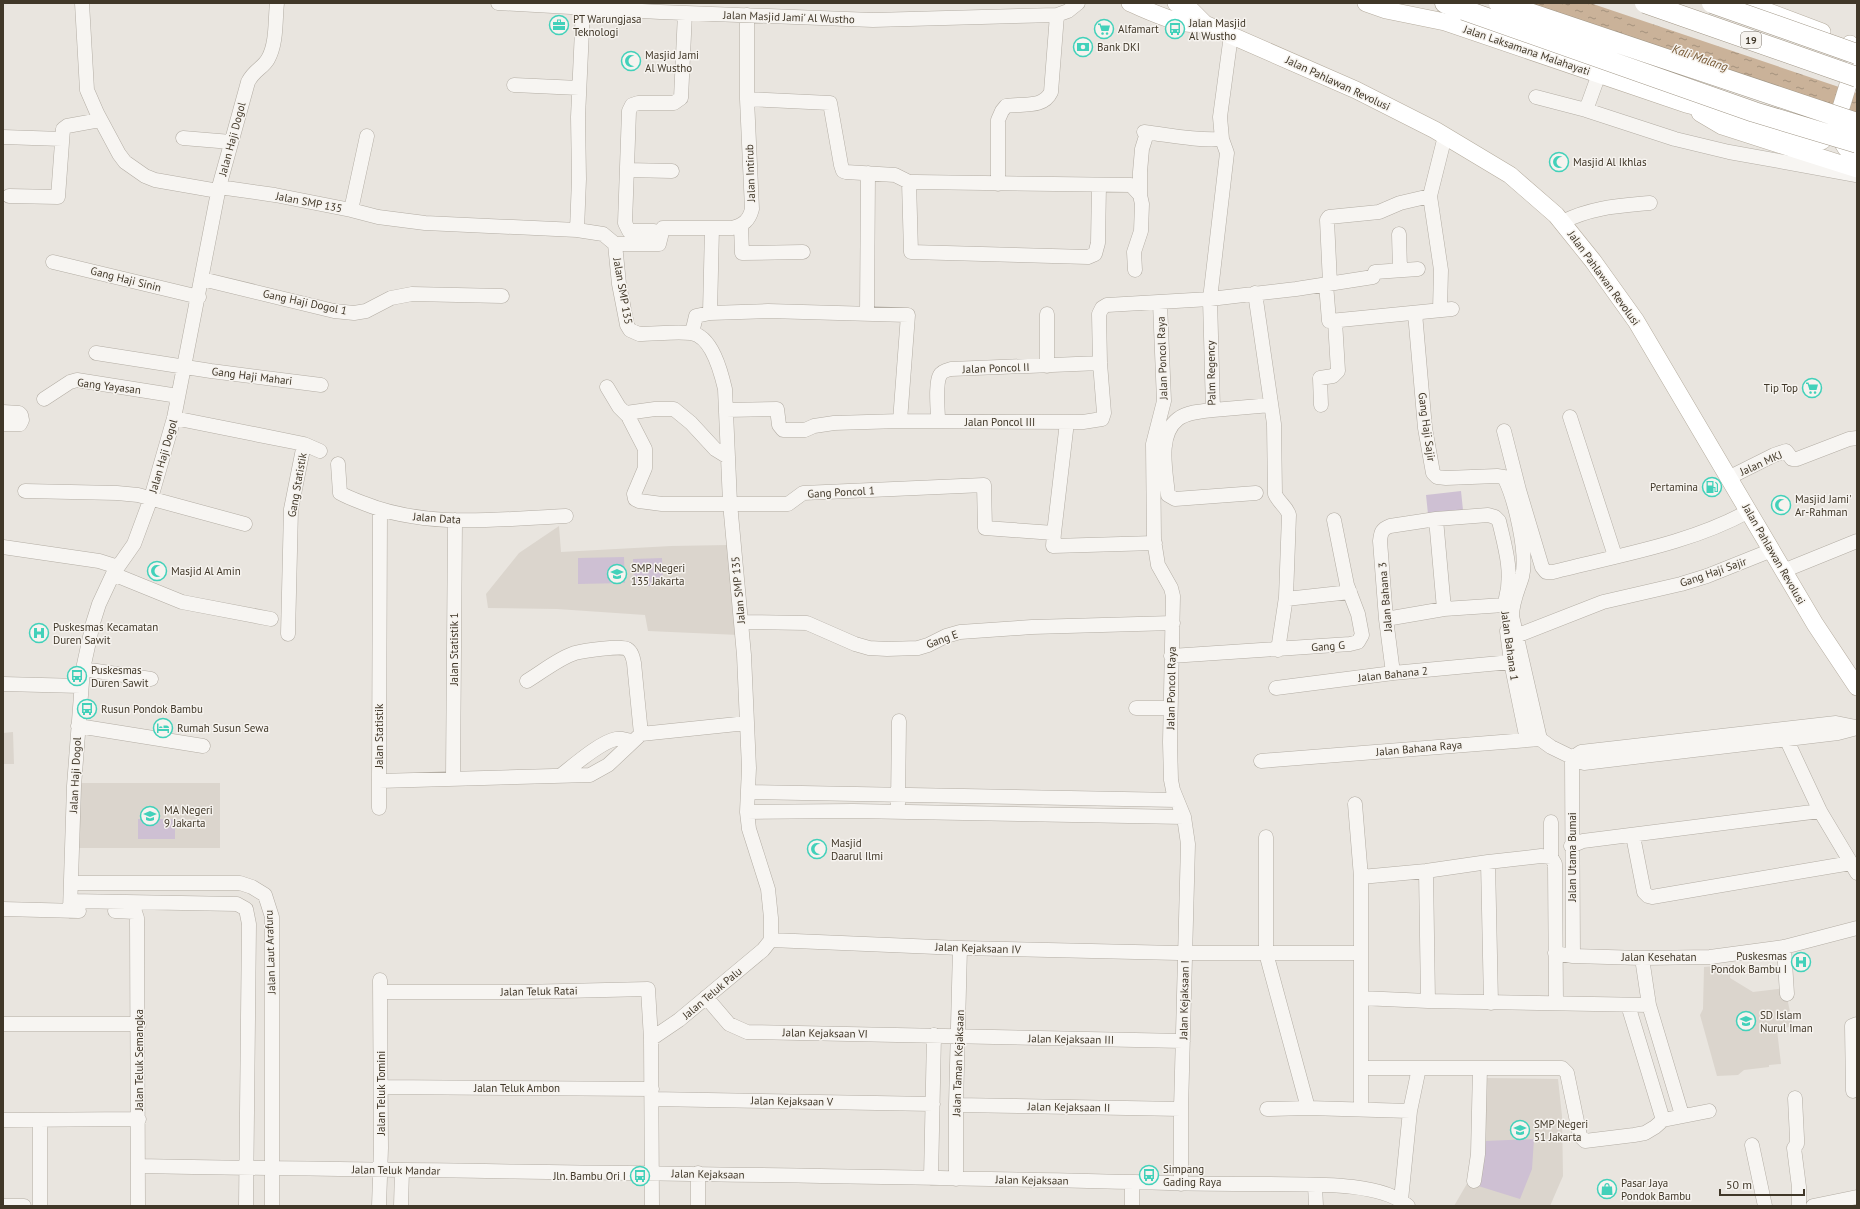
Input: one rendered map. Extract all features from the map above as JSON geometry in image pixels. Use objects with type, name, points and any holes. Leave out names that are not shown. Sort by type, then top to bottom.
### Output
[{"type":"highway","points":[[1445,3],[1754,112],[1857,143]]},
{"type":"highway","points":[[1499,3],[1857,123]]},
{"type":"highway","name":"19","points":[[1645,3],[1853,79]]},
{"type":"highway","points":[[1712,3],[1857,52]]},
{"type":"main road","name":"Jalan Pahlawan Revolusi","points":[[1130,3],[1191,25],[1205,24]]},
{"type":"main road","name":"Jalan Pahlawan Revolusi","points":[[1176,3],[1190,10],[1205,24],[1356,90],[1410,116],[1510,175],[1562,222],[1594,261],[1636,321],[1815,624],[1857,686]]},
{"type":"main road","name":"Jalan Laksamana Malahayati","points":[[1366,3],[1386,10],[1445,22],[1686,104],[1738,117],[1808,141],[1822,141],[1837,120]]},
{"type":"main road","points":[[1745,3],[1851,44],[1857,52],[1853,79],[1837,120],[1840,139],[1846,148],[1857,155]]},
{"type":"main road","name":"Jalan Laksamana Malahayati","points":[[1686,104],[1722,126],[1857,169]]},
{"type":"street","name":"Jalan SMP 135","points":[[82,3],[87,90],[100,120],[119,154],[125,162],[141,174],[155,180],[275,195],[351,210],[378,217],[425,224],[577,230],[603,234],[615,244],[619,284],[627,325],[630,330],[638,334],[692,333],[706,342],[721,371],[725,389],[730,503],[744,655],[749,792],[747,812]]},
{"type":"street","name":"Jalan Haji Dogol","points":[[70,906],[74,786],[81,686],[83,669],[93,623],[106,588],[116,570],[134,544],[151,498],[174,418],[219,189],[248,82],[252,73],[265,64],[273,48],[277,3]]},
{"type":"street","name":"Jalan Masjid Jami' Al Wustho","points":[[498,3],[661,8],[685,13],[873,20],[1057,15],[1068,12],[1078,3]]},
{"type":"street","points":[[575,6],[579,88],[579,179],[577,230]]},
{"type":"street","points":[[654,231],[629,231],[626,227],[629,111],[632,105],[638,103],[674,103],[681,98],[685,13]]},
{"type":"street","name":"Jalan Intirub","points":[[741,226],[750,216],[752,209],[747,99],[747,15]]},
{"type":"street","points":[[998,184],[998,120],[1006,106],[1038,104],[1047,99],[1049,96],[1051,92],[1057,15]]},
{"type":"street","points":[[1210,299],[1226,153],[1222,139],[1220,117],[1221,104],[1231,35]]},
{"type":"street","points":[[1586,110],[1599,74]]},
{"type":"street","points":[[514,85],[579,88]]},
{"type":"street","points":[[1536,97],[1586,110],[1675,139],[1729,152],[1857,175]]},
{"type":"street","points":[[747,99],[830,103],[833,112],[843,171],[895,175],[909,182],[1131,185],[1140,194]]},
{"type":"street","points":[[9,196],[58,197],[63,129],[67,126],[100,120]]},
{"type":"street","points":[[1135,270],[1134,252],[1143,221],[1140,194],[1140,172],[1145,132],[1210,140],[1222,139]]},
{"type":"street","points":[[351,210],[367,136]]},
{"type":"street","points":[[1430,196],[1400,204],[1380,212],[1329,217],[1327,220],[1329,321],[1446,310],[1430,196],[1445,136]]},
{"type":"street","points":[[3,137],[62,139]]},
{"type":"street","points":[[183,138],[231,142]]},
{"type":"street","points":[[627,170],[672,171]]},
{"type":"street","points":[[867,314],[868,173]]},
{"type":"street","points":[[909,182],[911,252],[1088,257],[1095,254],[1098,243],[1099,184]]},
{"type":"street","points":[[1562,222],[1579,214],[1595,210],[1650,203]]},
{"type":"street","points":[[615,244],[659,244],[663,228],[732,228],[741,226],[742,253],[803,252]]},
{"type":"street","points":[[710,313],[712,228]]},
{"type":"street","points":[[1399,234],[1400,270]]},
{"type":"street","name":"Gang Haji Sinin","points":[[53,262],[199,297]]},
{"type":"street","name":"Jalan Poncol Raya","points":[[1184,817],[1171,780],[1170,708],[1173,623],[1171,588],[1158,565],[1155,543],[1153,444],[1164,401],[1160,302],[1210,299],[1328,284],[1373,277],[1375,272],[1418,269]]},
{"type":"street","name":"Gang Haji Dogol 1","points":[[202,279],[334,311],[354,313],[375,307],[391,298],[412,294],[502,296]]},
{"type":"street","points":[[1255,293],[1274,424],[1275,494],[1280,503],[1288,511],[1289,515],[1286,599],[1278,650]]},
{"type":"street","name":"Palm Regency","points":[[1210,299],[1213,410],[1192,413],[1179,418],[1171,427],[1167,436],[1164,456],[1168,495],[1175,499],[1256,493]]},
{"type":"street","points":[[1100,363],[1099,314],[1102,308],[1107,305],[1118,303],[1160,302]]},
{"type":"street","points":[[692,333],[696,316],[710,313],[768,311],[908,315],[900,421]]},
{"type":"street","name":"Gang Haji Sajir","points":[[1416,313],[1425,428],[1433,472],[1437,477],[1446,478],[1504,477],[1512,498],[1522,535],[1522,576],[1512,610],[1533,739]]},
{"type":"street","points":[[1046,366],[1047,314]]},
{"type":"street","points":[[1321,405],[1320,378],[1333,376],[1338,371],[1335,321]]},
{"type":"street","name":"Gang Haji Mahari","points":[[96,353],[211,371],[321,385]]},
{"type":"street","name":"Jalan Poncol II","points":[[938,421],[938,382],[940,375],[944,371],[952,369],[1100,363]]},
{"type":"street","name":"Jalan Poncol III","points":[[726,410],[777,409],[778,425],[783,430],[805,430],[814,426],[834,423],[900,421],[1099,421],[1102,419],[1104,413],[1100,363]]},
{"type":"street","name":"Gang Yayasan","points":[[44,399],[70,382],[77,380],[178,396]]},
{"type":"street","points":[[607,387],[618,407],[626,413],[655,409],[674,409],[691,423],[715,449],[728,457]]},
{"type":"street","points":[[1213,410],[1271,404]]},
{"type":"street","points":[[3,412],[19,413],[22,416],[20,424],[3,424]]},
{"type":"street","name":"Gang Poncol 1","points":[[626,413],[642,441],[646,454],[644,474],[634,494],[636,500],[662,504],[788,504],[803,493],[984,485],[985,528],[1054,533]]},
{"type":"street","points":[[1570,417],[1615,556]]},
{"type":"street","name":"Gang Statistik","points":[[174,418],[304,444],[291,509],[288,634]]},
{"type":"street","points":[[1067,422],[1053,546],[1155,543]]},
{"type":"street","points":[[1504,431],[1519,490],[1542,567],[1546,572],[1553,572],[1681,540],[1711,529],[1749,511]]},
{"type":"street","name":"Jalan MKJ","points":[[1730,478],[1774,455],[1786,451],[1792,459],[1797,460],[1849,439],[1857,438]]},
{"type":"street","points":[[304,444],[320,450]]},
{"type":"street","name":"Jalan Data","points":[[338,464],[340,493],[380,510],[408,516],[455,520],[566,516]]},
{"type":"street","points":[[25,491],[117,493],[151,498],[245,524]]},
{"type":"street","name":"Jalan Statistik","points":[[380,510],[379,781],[453,778],[585,776],[598,771],[622,753],[636,737]]},
{"type":"street","name":"Jalan Bahana 1","points":[[1390,526],[1436,519],[1488,515],[1495,517],[1499,521],[1510,578],[1504,605],[1510,662],[1533,739]]},
{"type":"street","points":[[1436,519],[1444,609]]},
{"type":"street","name":"Jalan Statistik 1","points":[[453,778],[455,520]]},
{"type":"street","name":"Gang G","points":[[1171,656],[1278,650],[1358,642],[1362,635],[1358,614],[1350,592],[1334,520]]},
{"type":"street","name":"Jalan Bahana 3","points":[[1390,526],[1384,528],[1381,533],[1380,540],[1386,619],[1393,673]]},
{"type":"street","points":[[1783,571],[1857,541]]},
{"type":"street","points":[[3,547],[99,561],[182,602],[271,619]]},
{"type":"street","name":"Gang Haji Sajir","points":[[1516,636],[1603,602],[1687,582],[1772,550]]},
{"type":"street","points":[[1286,599],[1350,592]]},
{"type":"street","points":[[1386,619],[1444,609],[1504,605]]},
{"type":"street","name":"Gang E","points":[[741,622],[807,623],[855,644],[869,648],[887,649],[918,648],[946,636],[960,632],[1040,627],[1173,623]]},
{"type":"street","points":[[527,681],[575,653],[615,648],[623,648],[628,650],[632,654],[634,663],[636,737]]},
{"type":"street","name":"Jalan Bahana 2","points":[[1276,688],[1393,673],[1510,662]]},
{"type":"street","points":[[83,669],[150,679]]},
{"type":"street","points":[[3,684],[81,686]]},
{"type":"street","points":[[1136,708],[1170,708]]},
{"type":"street","points":[[898,812],[899,722]]},
{"type":"street","points":[[560,776],[579,761],[610,741],[617,739],[747,723]]},
{"type":"street","points":[[78,726],[203,746]]},
{"type":"street","points":[[1533,739],[1584,763],[1706,743],[1784,734],[1838,733],[1857,728]]},
{"type":"street","points":[[1633,836],[1644,892],[1648,896],[1652,897],[1854,868],[1820,811],[1784,734]]},
{"type":"street","name":"Jalan Bahana Raya","points":[[1261,761],[1533,739]]},
{"type":"street","name":"Jalan Utama Bumai","points":[[1572,758],[1571,846],[1573,956]]},
{"type":"street","points":[[379,781],[379,808]]},
{"type":"street","points":[[749,792],[1177,800]]},
{"type":"street","points":[[1355,804],[1361,877],[1361,1109]]},
{"type":"street","points":[[1571,846],[1583,841],[1633,836],[1820,811]]},
{"type":"street","points":[[771,940],[771,918],[768,889],[750,830],[747,812],[898,812],[1184,817]]},
{"type":"street","name":"Jalan Kejaksaan I","points":[[1181,1184],[1181,1109],[1188,844],[1184,817]]},
{"type":"street","points":[[1551,822],[1551,857],[1555,864],[1556,1003]]},
{"type":"street","points":[[1266,836],[1266,953],[1308,1108]]},
{"type":"street","points":[[1361,877],[1426,872],[1488,862],[1541,856],[1551,857]]},
{"type":"street","points":[[1488,862],[1491,1002]]},
{"type":"street","points":[[1426,872],[1428,1001]]},
{"type":"street","name":"Jalan Laut Arafuru","points":[[71,883],[240,883],[252,887],[265,895],[272,917],[272,1206]]},
{"type":"street","name":"Jalan Laut Arafuru","points":[[70,906],[237,904],[246,909],[249,924],[246,1206]]},
{"type":"street","points":[[3,909],[70,906]]},
{"type":"street","name":"Jalan Teluk Semangka","points":[[70,906],[132,911],[137,914],[139,1024],[138,1206]]},
{"type":"street","name":"Jalan Kesehatan","points":[[1555,953],[1573,956],[1642,958],[1710,956],[1784,947],[1857,928]]},
{"type":"street","name":"Jalan Kejaksaan IV","points":[[771,940],[960,948],[1185,953],[1361,953]]},
{"type":"street","name":"Jalan Teluk Palu","points":[[651,1039],[679,1020],[763,950],[771,940]]},
{"type":"street","points":[[1784,947],[1787,994]]},
{"type":"street","name":"Jalan Taman Kejaksaan","points":[[956,1179],[956,1104],[959,1036],[960,948]]},
{"type":"street","points":[[1642,958],[1649,1005],[1682,1115]]},
{"type":"street","name":"Jalan Teluk Ratai","points":[[380,986],[521,992],[648,989],[651,1039]]},
{"type":"street","name":"Jalan Teluk Tomini","points":[[379,1206],[381,1087],[380,986]]},
{"type":"street","name":"Jalan Kejaksaan VI","points":[[706,997],[729,1024],[747,1032],[959,1036]]},
{"type":"street","points":[[1361,998],[1428,1001],[1649,1005]]},
{"type":"street","points":[[1628,1005],[1663,1120]]},
{"type":"street","points":[[3,1024],[139,1024]]},
{"type":"street","points":[[1854,1091],[1851,1031],[1852,1026],[1857,1024]]},
{"type":"street","points":[[931,1178],[934,1035]]},
{"type":"street","name":"Jalan Kejaksaan III","points":[[959,1036],[1183,1041]]},
{"type":"street","points":[[651,1039],[652,1206]]},
{"type":"street","points":[[1362,1068],[1562,1068],[1567,1073],[1580,1136],[1585,1141],[1645,1133],[1663,1120],[1682,1115],[1709,1111]]},
{"type":"street","points":[[1404,1203],[1410,1111],[1419,1068]]},
{"type":"street","points":[[1474,1181],[1478,1154],[1480,1068]]},
{"type":"street","name":"Jalan Teluk Ambon","points":[[381,1087],[652,1094]]},
{"type":"street","name":"Jalan Kejaksaan V","points":[[652,1094],[933,1104]]},
{"type":"street","points":[[1795,1098],[1797,1144],[1794,1148],[1799,1187],[1799,1206]]},
{"type":"street","name":"Jalan Kejaksaan II","points":[[956,1104],[1181,1109]]},
{"type":"street","points":[[1267,1109],[1308,1108],[1410,1111]]},
{"type":"street","points":[[3,1120],[139,1119]]},
{"type":"street","points":[[40,1120],[40,1206]]},
{"type":"street","points":[[1752,1145],[1765,1206]]},
{"type":"street","name":"Jalan Teluk Mandar","points":[[139,1166],[652,1173]]},
{"type":"street","points":[[402,1170],[402,1206]]},
{"type":"street","name":"Jalan Kejaksaan","points":[[652,1173],[1181,1184],[1315,1185],[1365,1189],[1404,1203]]},
{"type":"street","points":[[698,1173],[698,1206]]},
{"type":"street","points":[[1132,1182],[1132,1206]]},
{"type":"street","points":[[1315,1185],[1316,1206]]},
{"type":"street","points":[[1813,1206],[1857,1197]]},
{"type":"street","points":[[3,1206],[24,1206]]},
{"type":"shaded area","points":[[1461,491],[1463,510],[1428,514],[1426,495]]},
{"type":"shaded area","name":"SMP Negeri 135 Jakarta","points":[[559,526],[561,552],[671,546],[728,545],[739,635],[648,631],[645,615],[557,609],[488,608],[486,594],[519,553]]},
{"type":"shaded area","points":[[624,557],[625,583],[578,584],[578,558]]},
{"type":"shaded area","points":[[662,558],[663,586],[634,586],[633,559]]},
{"type":"shaded area","points":[[13,732],[14,764],[3,764],[3,733]]},
{"type":"shaded area","name":"MA Negeri 9 Jakarta","points":[[80,783],[220,783],[220,848],[79,848]]},
{"type":"shaded area","points":[[138,819],[175,819],[175,839],[138,839]]},
{"type":"shaded area","name":"SD Islam Nurul Iman","points":[[1731,965],[1730,978],[1753,992],[1785,988],[1793,1026],[1777,1030],[1781,1064],[1744,1070],[1738,1075],[1717,1076],[1700,1015],[1703,1009],[1704,967]]},
{"type":"shaded area","name":"SMP Negeri 51 Jakarta","points":[[1482,1078],[1558,1079],[1562,1116],[1563,1176],[1550,1206],[1454,1206],[1472,1175]]},
{"type":"shaded area","points":[[1534,1139],[1532,1169],[1520,1199],[1472,1184],[1485,1141]]},
{"type":"water","name":"Kali Malang","points":[[1511,3],[1590,3],[1857,93],[1857,119]]},
{"type":"place","name":"PT Warungjasa Teknologi","points":[[559,25]]},
{"type":"place","name":"Alfamart","points":[[1104,29]]},
{"type":"place","name":"Jalan Masjid Al Wustho","points":[[1175,29]]},
{"type":"place","name":"Bank DKI","points":[[1083,47]]},
{"type":"place","name":"Masjid Jami Al Wustho","points":[[631,61]]},
{"type":"place","name":"Masjid Al Ikhlas","points":[[1559,162]]},
{"type":"place","name":"Tip Top","points":[[1812,388]]},
{"type":"place","name":"Pertamina","points":[[1712,487]]},
{"type":"place","name":"Masjid Jami' Ar-Rahman","points":[[1781,505]]},
{"type":"place","name":"Masjid Al Amin","points":[[157,571]]},
{"type":"place","name":"SMP Negeri 135 Jakarta","points":[[617,574]]},
{"type":"place","name":"Puskesmas Kecamatan Duren Sawit","points":[[39,633]]},
{"type":"place","name":"Puskesmas Duren Sawit","points":[[77,676]]},
{"type":"place","name":"Rusun Pondok Bambu","points":[[87,709]]},
{"type":"place","name":"Rumah Susun Sewa","points":[[163,728]]},
{"type":"place","name":"MA Negeri 9 Jakarta","points":[[150,816]]},
{"type":"place","name":"Masjid Daarul Ilmi","points":[[817,849]]},
{"type":"place","name":"Puskesmas Pondok Bambu I","points":[[1801,962]]},
{"type":"place","name":"SD Islam Nurul Iman","points":[[1746,1021]]},
{"type":"place","name":"SMP Negeri 51 Jakarta","points":[[1520,1130]]},
{"type":"place","name":"Simpang Gading Raya","points":[[1149,1175]]},
{"type":"place","name":"Jln. Bambu Ori I","points":[[640,1176]]},
{"type":"place","name":"Pasar Jaya Pondok Bambu","points":[[1607,1189]]}]
